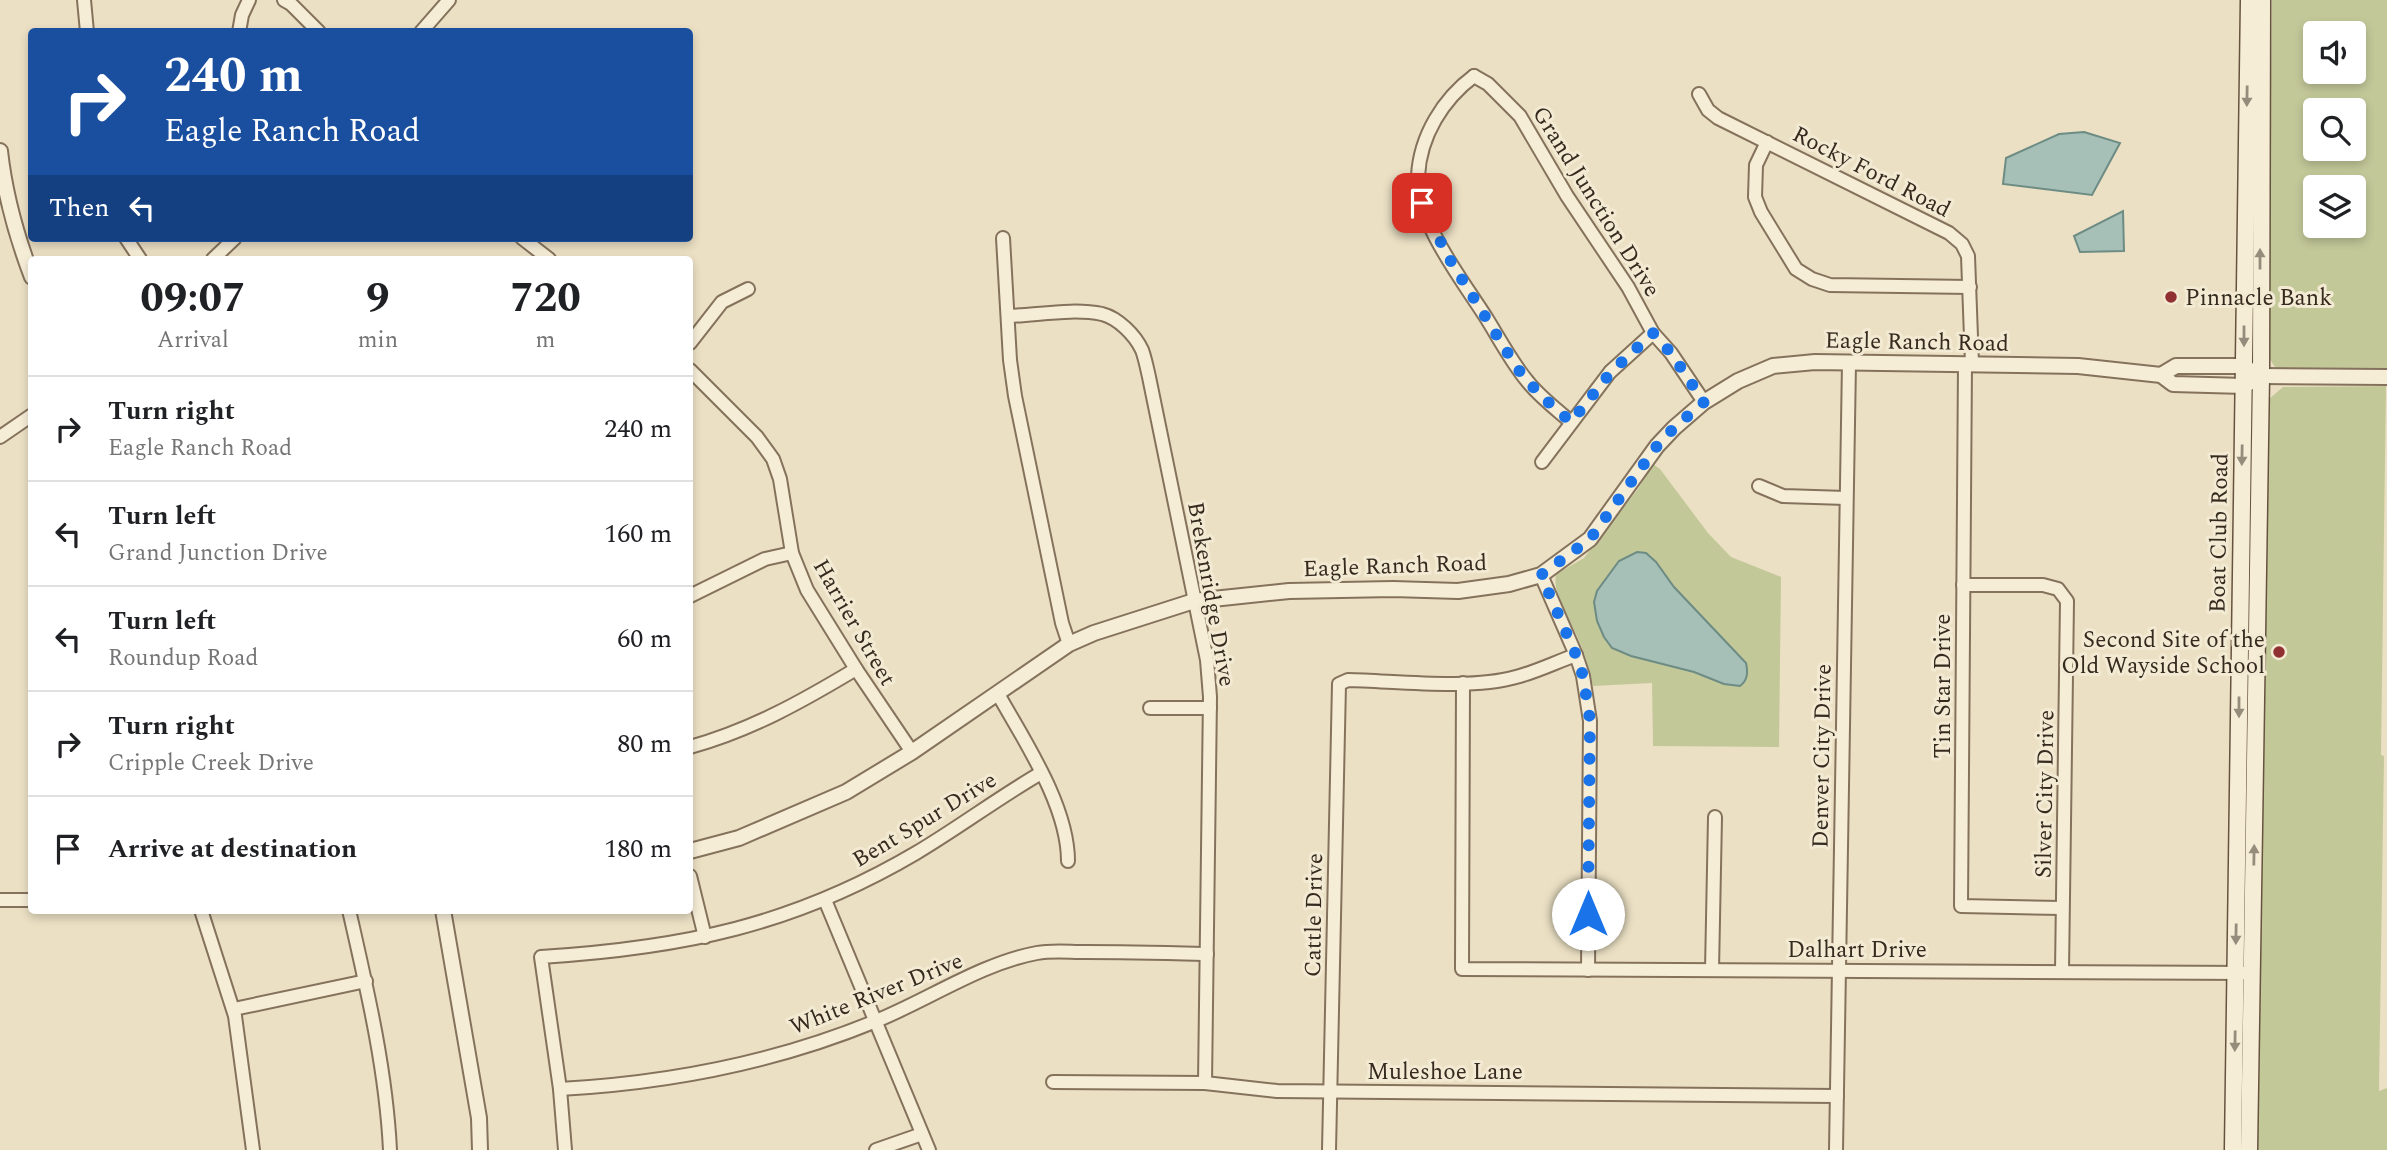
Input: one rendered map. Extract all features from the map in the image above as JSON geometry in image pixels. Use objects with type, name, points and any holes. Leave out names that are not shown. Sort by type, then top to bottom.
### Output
[{"type":"main road","name":"Boat Club Road","points":[[2233,1150],[2249,0]]},
{"type":"main road","name":"Boat Club Road","points":[[2249,1150],[2261,376],[2262,0]]},
{"type":"street","points":[[84,0],[87,28]]},
{"type":"street","points":[[240,28],[249,0]]},
{"type":"street","points":[[284,0],[315,28]]},
{"type":"street","points":[[425,28],[449,0]]},
{"type":"street","name":"Grand Junction Drive","points":[[1571,422],[1539,394],[1517,368],[1447,255],[1422,203],[1418,177],[1429,130],[1448,100],[1475,71],[1520,117],[1567,196],[1628,287],[1653,333],[1671,353],[1704,402]]},
{"type":"street","name":"Rocky Ford Road","points":[[1699,94],[1708,110],[1718,118],[1949,233],[1962,244],[1968,256],[1970,287],[1968,364]]},
{"type":"street","points":[[1767,142],[1756,165],[1755,197],[1761,212],[1796,269],[1812,279],[1830,285],[1970,287]]},
{"type":"street","points":[[0,151],[13,225],[28,266]]},
{"type":"street","points":[[1003,238],[1010,360],[1015,396],[1062,623],[1069,644]]},
{"type":"street","points":[[216,256],[231,242]]},
{"type":"street","points":[[527,242],[545,256]]},
{"type":"street","points":[[526,256],[533,247]]},
{"type":"street","points":[[693,338],[722,302],[748,289]]},
{"type":"street","name":"Brekenridge Drive","points":[[1008,316],[1103,314],[1120,323],[1142,349],[1207,660],[1210,708],[1205,1083]]},
{"type":"street","points":[[1542,461],[1611,372],[1653,333]]},
{"type":"street","name":"Eagle Ranch Road","points":[[693,850],[739,838],[796,816],[846,792],[912,752],[1069,644],[1094,633],[1194,601],[1289,591],[1458,591],[1509,584],[1541,575],[1590,539],[1657,446],[1674,428],[1704,402],[1738,381],[1773,366],[1815,362],[2078,366],[2161,375],[2174,384],[2244,386]]},
{"type":"street","name":"Denver City Drive","points":[[1836,1150],[1849,363]]},
{"type":"street","name":"Tin Star Drive","points":[[1968,364],[1963,586],[1961,906],[2063,908]]},
{"type":"street","name":"Eagle Ranch Road","points":[[2161,375],[2176,366],[2244,366]]},
{"type":"street","points":[[2244,366],[2261,376],[2387,377]]},
{"type":"street","name":"Harrier Street","points":[[693,373],[757,437],[773,459],[780,479],[792,553],[807,590],[912,752]]},
{"type":"street","points":[[2244,386],[2261,376]]},
{"type":"street","points":[[1,433],[28,417]]},
{"type":"street","points":[[1759,486],[1783,496],[1846,498]]},
{"type":"street","points":[[693,595],[765,559],[792,553]]},
{"type":"street","points":[[1541,575],[1576,655],[1583,676],[1590,720],[1588,970]]},
{"type":"street","name":"Silver City Drive","points":[[1963,586],[2043,586],[2058,589],[2067,601],[2063,971]]},
{"type":"street","points":[[1463,683],[1516,677],[1576,655]]},
{"type":"street","points":[[693,746],[727,736],[782,712],[856,669]]},
{"type":"street","name":"Cattle Drive","points":[[1329,1150],[1337,688],[1341,682],[1348,680],[1463,683]]},
{"type":"street","name":"Dalhart Drive","points":[[1463,683],[1462,969],[2252,973]]},
{"type":"street","points":[[998,694],[1041,773],[1065,827],[1068,861]]},
{"type":"street","points":[[1150,708],[1210,708]]},
{"type":"street","name":"Bent Spur Drive","points":[[561,1088],[541,957],[659,946],[778,918],[825,900],[917,852],[1041,773]]},
{"type":"street","points":[[1712,970],[1715,817]]},
{"type":"street","points":[[693,888],[705,937]]},
{"type":"street","points":[[0,900],[28,900]]},
{"type":"street","points":[[825,900],[929,1150]]},
{"type":"street","points":[[202,914],[234,1009],[253,1150]]},
{"type":"street","points":[[350,914],[366,981],[380,1060],[390,1150]]},
{"type":"street","points":[[444,914],[478,1118],[480,1150]]},
{"type":"street","name":"White River Drive","points":[[561,1088],[617,1086],[687,1076],[738,1066],[803,1048],[876,1021],[1002,962],[1039,953],[1207,954]]},
{"type":"street","points":[[234,1009],[366,981]]},
{"type":"street","name":"Muleshoe Lane","points":[[1053,1082],[1205,1083],[1277,1091],[1838,1096]]},
{"type":"street","points":[[561,1088],[565,1150]]},
{"type":"street","points":[[876,1150],[922,1134]]},
{"type":"green space","points":[[2272,0],[2387,0],[2387,373],[2301,373],[2275,367],[2267,355]]},
{"type":"green space","points":[[2386,386],[2379,1091],[2387,1088],[2387,1150],[2256,1150],[2269,399],[2283,387]]},
{"type":"green space","points":[[1653,464],[1660,469],[1708,533],[1731,557],[1781,577],[1779,747],[1653,746],[1652,683],[1593,686],[1582,648],[1557,591],[1556,574],[1584,558],[1638,489]]},
{"type":"water","points":[[2084,132],[2120,143],[2092,195],[2003,184],[2006,158],[2059,134]]},
{"type":"water","points":[[2123,211],[2124,251],[2080,252],[2074,236]]},
{"type":"water","points":[[1637,552],[1646,553],[1656,562],[1674,587],[1746,663],[1747,676],[1740,686],[1724,684],[1694,672],[1631,656],[1612,648],[1597,621],[1594,602],[1597,591],[1619,561]]},
{"type":"place","name":"Pinnacle Bank","points":[[2171,297]]},
{"type":"place","name":"Second Site of the Old Wayside School","points":[[2279,652]]},
{"type":"route","points":[[1422,203],[1447,255],[1517,368],[1539,394],[1571,422],[1611,372],[1653,333],[1671,353],[1704,402],[1657,446],[1590,539],[1541,575],[1576,655],[1583,676],[1590,720],[1588,914]]}]
